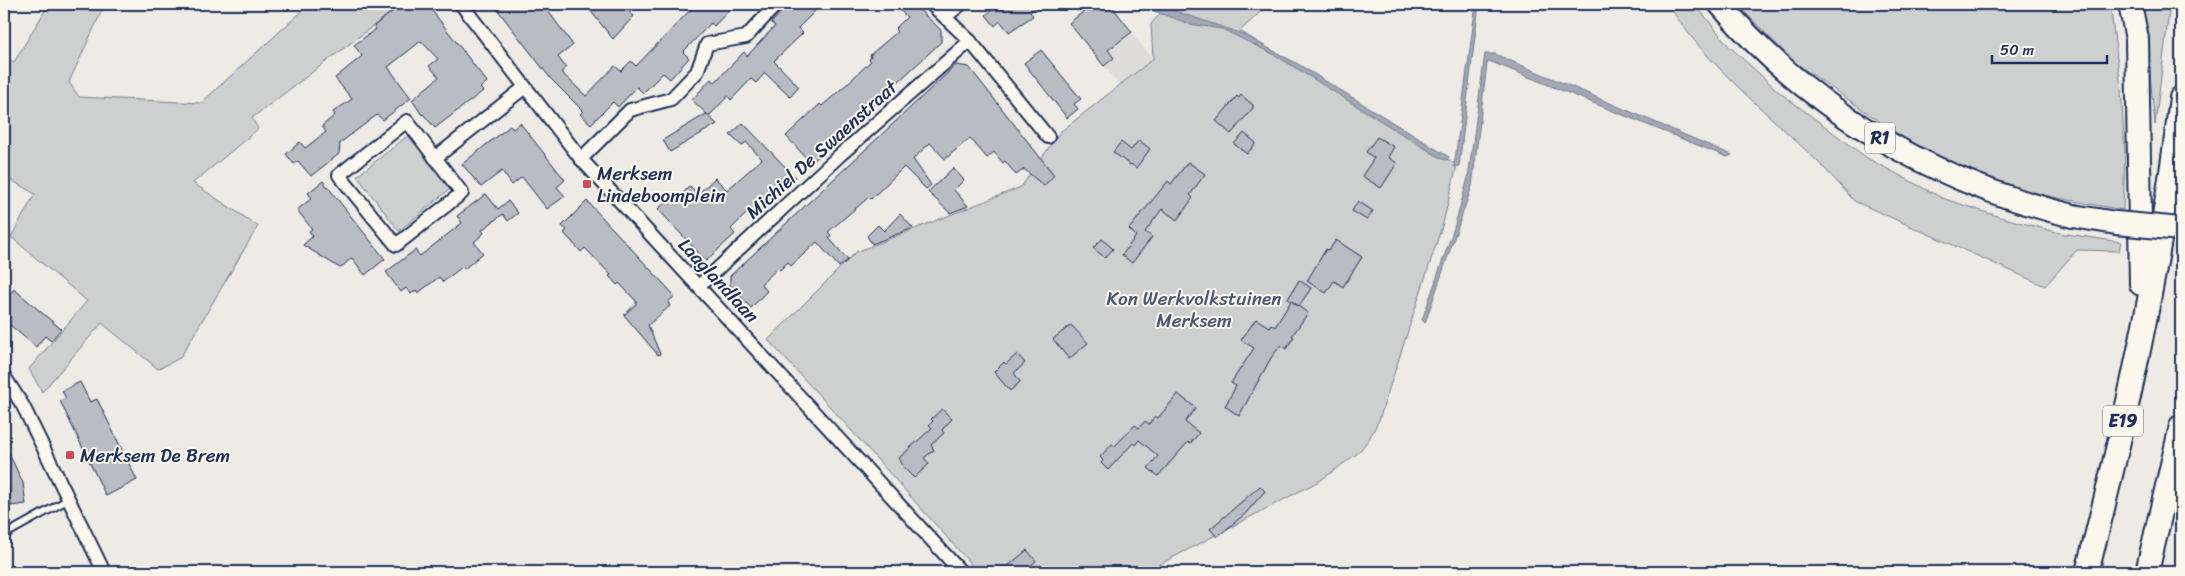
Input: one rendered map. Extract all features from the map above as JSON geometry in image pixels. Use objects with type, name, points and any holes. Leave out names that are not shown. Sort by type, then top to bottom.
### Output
[{"type":"highway","name":"R1","points":[[1720,4],[1748,35],[1792,76],[1847,117],[1888,143],[1962,180],[2033,206],[2073,216],[2116,223],[2181,229]]},
{"type":"highway","name":"E19","points":[[2130,4],[2137,39],[2141,334]]},
{"type":"highway","name":"E19","points":[[2087,572],[2104,508],[2141,334],[2173,167],[2181,98]]},
{"type":"highway","points":[[2147,572],[2181,426]]},
{"type":"highway","points":[[2171,475],[2181,448]]},
{"type":"street","name":"Laaglandlaan","points":[[461,4],[581,159],[962,572]]},
{"type":"street","points":[[581,159],[630,110],[671,99],[697,72],[707,44],[746,37],[773,8],[769,4]]},
{"type":"street","points":[[931,4],[970,41],[1048,137]]},
{"type":"street","points":[[945,17],[961,4]]},
{"type":"street","name":"Michiel De Swaenstraat","points":[[699,286],[840,155],[970,41]]},
{"type":"street","points":[[435,158],[525,87]]},
{"type":"street","points":[[407,121],[435,158],[462,193],[396,245],[339,175],[407,121]]},
{"type":"street","points":[[4,376],[23,406],[104,572]]},
{"type":"lane","points":[[4,534],[69,499]]},
{"type":"shaded area","points":[[1093,4],[1109,4],[1153,59],[1119,85],[1069,23]]},
{"type":"shaded area","points":[[1154,4],[1240,33],[1298,64],[1449,157],[1447,160],[1442,159],[1275,55],[1222,29],[1190,24],[1151,10]]},
{"type":"shaded area","points":[[1476,4],[1479,4],[1459,166],[1454,167]]},
{"type":"shaded area","points":[[1485,54],[1495,54],[1732,155],[1727,157],[1489,61],[1487,64],[1472,186],[1425,323],[1422,320],[1454,228],[1468,178]]},
{"type":"green space","points":[[49,4],[105,4],[69,82],[79,97],[201,103],[310,4],[402,4],[252,118],[258,129],[193,183],[258,226],[180,358],[158,369],[102,323],[42,392],[29,369],[87,301],[11,237],[35,194],[4,176],[4,57],[14,62]]},
{"type":"green space","name":"Kon Werkvolkstuinen Merksem","points":[[1169,4],[1269,4],[1240,31],[1457,165],[1443,223],[1379,420],[1369,439],[1358,453],[1321,480],[1145,572],[978,572],[768,340],[856,252],[1021,187],[1060,132],[1153,59],[1151,24]]},
{"type":"green space","points":[[1668,4],[1695,4],[1728,45],[1779,92],[1867,158],[1942,198],[2000,217],[2060,233],[2121,242],[2119,251],[2077,250],[2045,286],[1854,201],[1808,152],[1709,58],[1687,32]]},
{"type":"green space","points":[[1737,4],[2110,4],[2121,88],[2125,155],[2123,210],[2015,190],[1924,152],[1794,62]]},
{"type":"green space","points":[[2140,4],[2170,4],[2155,125],[2147,44]]},
{"type":"green space","points":[[410,134],[451,188],[399,231],[357,176]]},
{"type":"building","points":[[402,4],[427,4],[487,82],[480,88],[483,91],[435,128],[422,115],[412,100],[439,77],[429,66],[438,59],[421,41],[388,67],[411,98],[383,120],[377,115],[340,143],[339,154],[311,176],[298,161],[294,164],[286,154],[300,142],[305,148],[326,132],[322,126],[335,115],[333,112],[352,99],[335,78],[362,56],[354,45],[376,29],[374,26]]},
{"type":"building","points":[[493,4],[543,4],[573,45],[558,57],[566,68],[561,72],[586,96],[615,66],[621,71],[631,61],[636,66],[696,4],[735,4],[714,26],[711,23],[683,52],[689,58],[670,79],[663,73],[643,93],[637,87],[618,107],[613,102],[591,124],[580,114],[583,111],[551,79]]},
{"type":"building","points":[[585,4],[621,4],[634,16],[613,39]]},
{"type":"building","points":[[789,4],[822,4],[798,28],[803,33],[774,61],[799,87],[790,97],[765,73],[756,83],[751,79],[731,100],[728,96],[709,116],[692,100],[711,79],[715,82],[744,52],[747,56],[775,26],[771,23]]},
{"type":"building","points":[[893,4],[913,4],[941,30],[941,42],[811,163],[786,136],[820,104],[822,106],[848,83],[871,61],[869,59],[870,55],[897,32],[895,29],[907,17]]},
{"type":"building","points":[[1000,4],[1041,4],[1030,12],[1033,16],[1009,32],[1000,21],[995,26],[986,15]]},
{"type":"building","points":[[1093,4],[1110,4],[1132,32],[1108,50],[1114,58],[1104,66],[1069,23]]},
{"type":"building","points":[[1041,50],[1081,99],[1074,104],[1078,109],[1067,118],[1024,63]]},
{"type":"building","points":[[956,65],[969,67],[1054,175],[1044,186],[1024,169],[1016,175],[1005,161],[1003,163],[994,152],[987,158],[970,138],[945,159],[930,143],[913,159],[931,185],[926,189],[904,167],[871,199],[869,197],[828,232],[831,235],[829,238],[848,260],[839,267],[817,242],[791,266],[788,262],[780,270],[778,268],[761,284],[767,291],[751,308],[730,285],[730,276]]},
{"type":"building","points":[[1241,95],[1253,105],[1253,108],[1231,134],[1216,121],[1237,96],[1239,98]]},
{"type":"building","points":[[706,114],[717,124],[670,152],[663,140]]},
{"type":"building","points":[[520,123],[565,180],[557,187],[565,196],[547,209],[522,177],[512,185],[502,171],[481,187],[462,164],[510,126],[513,129]]},
{"type":"building","points":[[743,123],[795,177],[752,217],[748,212],[731,229],[735,234],[706,261],[658,209],[673,195],[677,199],[690,186],[698,194],[715,178],[727,190],[762,159],[746,142],[742,146],[730,135]]},
{"type":"building","points":[[1244,133],[1256,143],[1247,154],[1234,144]]},
{"type":"building","points":[[1377,137],[1394,147],[1388,157],[1397,163],[1381,188],[1362,176],[1374,158],[1366,152]]},
{"type":"building","points":[[1139,140],[1150,149],[1136,168],[1113,152],[1121,142],[1131,150]]},
{"type":"building","points":[[1188,162],[1205,174],[1190,195],[1193,198],[1177,220],[1162,209],[1145,232],[1152,237],[1132,263],[1122,255],[1136,236],[1129,229],[1168,181],[1171,184]]},
{"type":"building","points":[[953,168],[964,180],[954,190],[968,206],[950,213],[928,192]]},
{"type":"building","points":[[323,181],[385,259],[365,275],[352,258],[340,268],[303,245],[313,236],[309,231],[312,229],[297,210],[312,198],[308,193]]},
{"type":"building","points":[[486,194],[498,209],[508,201],[518,213],[508,221],[503,214],[482,230],[484,233],[474,242],[483,253],[464,269],[462,267],[443,282],[439,277],[418,293],[416,290],[411,294],[406,288],[401,292],[386,272],[415,250],[420,256],[462,223],[457,216]]},
{"type":"building","points":[[587,201],[675,296],[668,302],[670,306],[648,325],[660,354],[658,355],[624,315],[636,304],[636,301],[619,283],[617,285],[609,276],[611,275],[585,248],[581,252],[564,233],[567,230],[562,226]]},
{"type":"building","points":[[1358,201],[1373,211],[1367,220],[1352,211]]},
{"type":"building","points":[[900,214],[913,228],[872,244],[867,236],[878,225],[884,231]]},
{"type":"building","points":[[1102,239],[1113,249],[1105,258],[1093,248]]},
{"type":"building","points":[[1336,240],[1362,257],[1343,287],[1334,281],[1326,293],[1307,281],[1326,249],[1329,250]]},
{"type":"building","points":[[1299,280],[1311,288],[1299,306],[1288,299]]},
{"type":"building","points":[[14,289],[61,329],[51,341],[45,336],[36,347],[4,320],[4,301]]},
{"type":"building","points":[[1291,301],[1308,313],[1292,336],[1294,337],[1286,349],[1281,345],[1271,358],[1239,416],[1225,406],[1236,386],[1231,383],[1254,348],[1241,340],[1256,319],[1269,327],[1271,324],[1275,327]]},
{"type":"building","points":[[1071,325],[1088,343],[1069,359],[1053,339]]},
{"type":"building","points":[[1017,354],[1025,363],[1014,373],[1020,382],[1010,391],[994,372],[1004,362],[1006,364]]},
{"type":"building","points":[[80,382],[90,402],[97,399],[137,480],[106,496],[60,401],[66,398],[62,391]]},
{"type":"building","points":[[1178,394],[1196,408],[1185,422],[1199,433],[1190,444],[1188,442],[1158,476],[1148,468],[1158,456],[1139,440],[1135,445],[1133,443],[1108,470],[1101,463],[1103,460],[1100,457],[1112,444],[1115,446],[1135,425],[1139,428],[1145,421],[1149,424],[1155,416],[1158,418]]},
{"type":"building","points":[[942,409],[952,419],[942,430],[944,433],[931,445],[934,450],[924,458],[929,464],[914,478],[904,468],[899,458],[932,428],[929,425],[933,421],[931,419]]},
{"type":"building","points":[[4,443],[23,483],[26,504],[11,506],[9,488],[4,491]]},
{"type":"building","points":[[1260,486],[1265,491],[1245,514],[1217,537],[1210,529]]},
{"type":"building","points":[[1027,550],[1036,561],[1023,572],[1001,572]]},
{"type":"place","name":"Merksem Lindeboomplein","points":[[587,184]]},
{"type":"place","name":"Merksem De Brem","points":[[70,455]]}]
